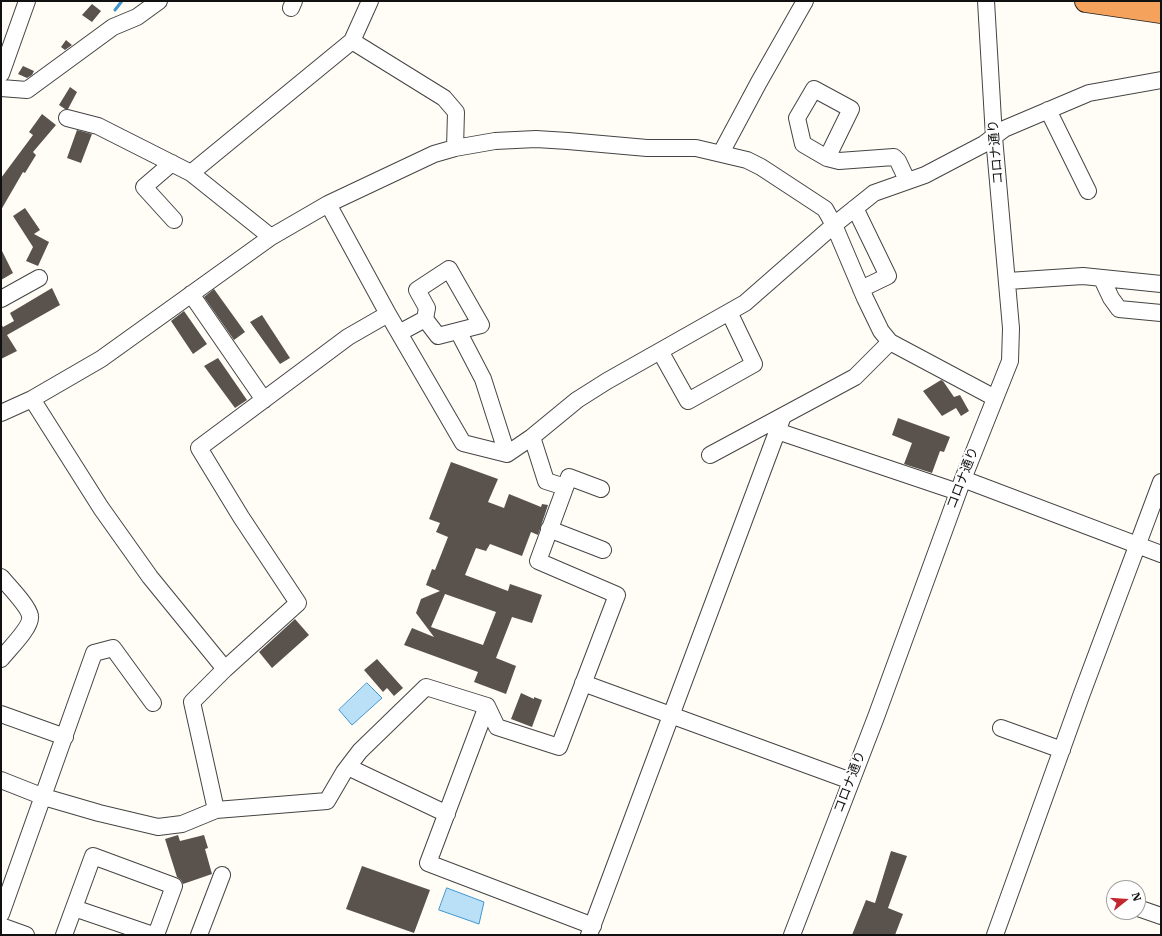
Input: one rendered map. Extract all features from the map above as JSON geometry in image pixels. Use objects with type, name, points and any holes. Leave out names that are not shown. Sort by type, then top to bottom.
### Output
[{"type":"highway","points":[[1086,1],[1161,12]]},
{"type":"street","points":[[1,74],[27,1]]},
{"type":"street","points":[[1,88],[27,90],[113,27],[137,17],[159,1]]},
{"type":"street","points":[[191,173],[352,41],[370,1]]},
{"type":"street","points":[[721,153],[805,1]]},
{"type":"street","name":"コロナ通り","points":[[792,935],[876,717],[960,485],[1010,361],[1011,328],[1008,281],[994,137],[986,1]]},
{"type":"street","points":[[352,41],[444,98],[456,112],[455,148]]},
{"type":"street","points":[[328,204],[388,314],[463,443],[507,454],[532,437],[577,400],[607,381],[745,303],[874,192],[924,174],[984,144],[1004,129],[1089,93],[1161,80]]},
{"type":"street","points":[[1048,110],[1088,191]]},
{"type":"street","points":[[67,118],[98,126],[191,173],[271,237]]},
{"type":"street","points":[[1,413],[32,399],[101,359],[271,237],[328,204],[434,154],[455,148],[495,141],[536,139],[568,140],[647,148],[696,148],[748,160],[761,167],[825,209],[834,225],[861,289],[881,331],[890,342],[995,398]]},
{"type":"street","points":[[827,158],[839,161],[894,157],[898,161],[907,180]]},
{"type":"street","points":[[172,163],[144,187],[174,220]]},
{"type":"street","points":[[855,208],[888,276],[861,289]]},
{"type":"street","points":[[399,333],[424,319],[427,308],[417,290],[450,269],[481,325],[438,336],[424,319]]},
{"type":"street","points":[[1008,281],[1083,276],[1161,284]]},
{"type":"street","points":[[1,299],[39,278]]},
{"type":"street","points":[[1102,279],[1111,298],[1120,309],[1161,313]]},
{"type":"street","points":[[190,294],[264,400]]},
{"type":"street","points":[[660,351],[688,401],[754,364],[729,312]]},
{"type":"street","points":[[216,810],[192,702],[225,668],[298,603],[241,517],[199,448],[348,337],[388,314]]},
{"type":"street","points":[[458,331],[483,379],[507,454]]},
{"type":"street","points":[[710,455],[855,377],[890,342]]},
{"type":"street","points":[[32,399],[101,508],[150,577],[225,668]]},
{"type":"street","points":[[487,706],[428,863],[591,930],[782,416]]},
{"type":"street","points":[[777,431],[960,485],[1161,554]]},
{"type":"street","points":[[532,437],[546,481],[565,487]]},
{"type":"street","points":[[1,780],[44,796],[99,813],[158,827],[182,824],[216,810],[327,801],[348,767],[360,751],[426,687],[487,706],[497,727],[560,747],[617,595],[538,561],[569,477],[601,489]]},
{"type":"street","points":[[995,935],[1084,688],[1161,482]]},
{"type":"street","points":[[549,530],[604,550]]},
{"type":"street","points":[[1,577],[24,604],[30,616],[29,625],[1,659]]},
{"type":"street","points":[[1,914],[6,885],[44,796],[94,653],[113,648],[153,703]]},
{"type":"street","points":[[583,683],[851,781]]},
{"type":"street","points":[[1,714],[64,737]]},
{"type":"street","points":[[1001,728],[1062,750]]},
{"type":"street","points":[[348,767],[447,814]]},
{"type":"street","points":[[64,935],[93,856],[174,886],[154,935],[74,908]]},
{"type":"street","points":[[199,935],[222,875]]},
{"type":"street","points":[[1146,911],[1161,916]]},
{"type":"street","points":[[1,926],[26,935]]},
{"type":"water","points":[[367,683],[382,698],[352,725],[339,710]]},
{"type":"water","points":[[447,888],[484,902],[479,924],[439,910]]},
{"type":"building","points":[[92,4],[101,11],[92,22],[82,15]]},
{"type":"building","points":[[66,40],[72,45],[65,50],[61,47]]},
{"type":"building","points":[[23,66],[34,71],[32,75],[27,78],[18,74]]},
{"type":"building","points":[[70,87],[77,92],[68,109],[65,109],[59,105]]},
{"type":"building","points":[[42,114],[56,125],[33,152],[36,155],[25,173],[23,172],[1,210],[1,178],[33,135],[29,132]]},
{"type":"building","points":[[77,130],[92,134],[81,163],[67,158]]},
{"type":"building","points":[[25,208],[40,230],[34,234],[49,242],[38,266],[26,261],[33,247],[13,216]]},
{"type":"building","points":[[1,249],[13,273],[1,280]]},
{"type":"building","points":[[52,288],[60,305],[7,335],[17,351],[1,359],[1,324],[3,327],[14,321],[10,313]]},
{"type":"building","points":[[214,289],[245,332],[234,340],[204,297]]},
{"type":"building","points":[[184,311],[207,344],[193,354],[171,321]]},
{"type":"building","points":[[262,315],[290,358],[280,364],[250,322]]},
{"type":"building","points":[[218,358],[247,400],[235,408],[204,366]]},
{"type":"building","points":[[941,380],[954,397],[960,395],[969,411],[961,416],[956,408],[942,416],[923,391]]},
{"type":"building","points":[[898,418],[950,437],[944,452],[940,451],[932,473],[904,464],[912,443],[892,435]]},
{"type":"building","points":[[451,462],[498,479],[488,502],[504,508],[509,494],[541,507],[542,504],[548,505],[538,535],[531,532],[522,556],[490,544],[486,551],[476,548],[465,575],[508,591],[510,584],[542,595],[532,623],[512,617],[496,658],[516,666],[506,694],[474,682],[478,672],[404,645],[412,628],[434,637],[416,613],[421,599],[440,591],[426,585],[432,569],[435,570],[448,537],[436,532],[440,523],[429,519]],"holes":[[[445,594],[496,612],[483,645],[431,627]]]},
{"type":"building","points":[[295,619],[309,635],[272,668],[259,652]]},
{"type":"building","points":[[377,659],[403,688],[394,696],[387,688],[383,692],[364,670]]},
{"type":"building","points":[[521,693],[534,699],[534,697],[542,700],[532,727],[511,719]]},
{"type":"building","points":[[178,835],[180,841],[204,835],[208,848],[205,849],[212,874],[183,884],[177,877],[165,839]]},
{"type":"building","points":[[891,851],[907,856],[888,908],[903,914],[895,935],[852,935],[866,900],[875,903]]},
{"type":"building","points":[[362,866],[430,890],[414,933],[346,909]]},
{"type":"waterway","points":[[115,10],[122,1]]}]
